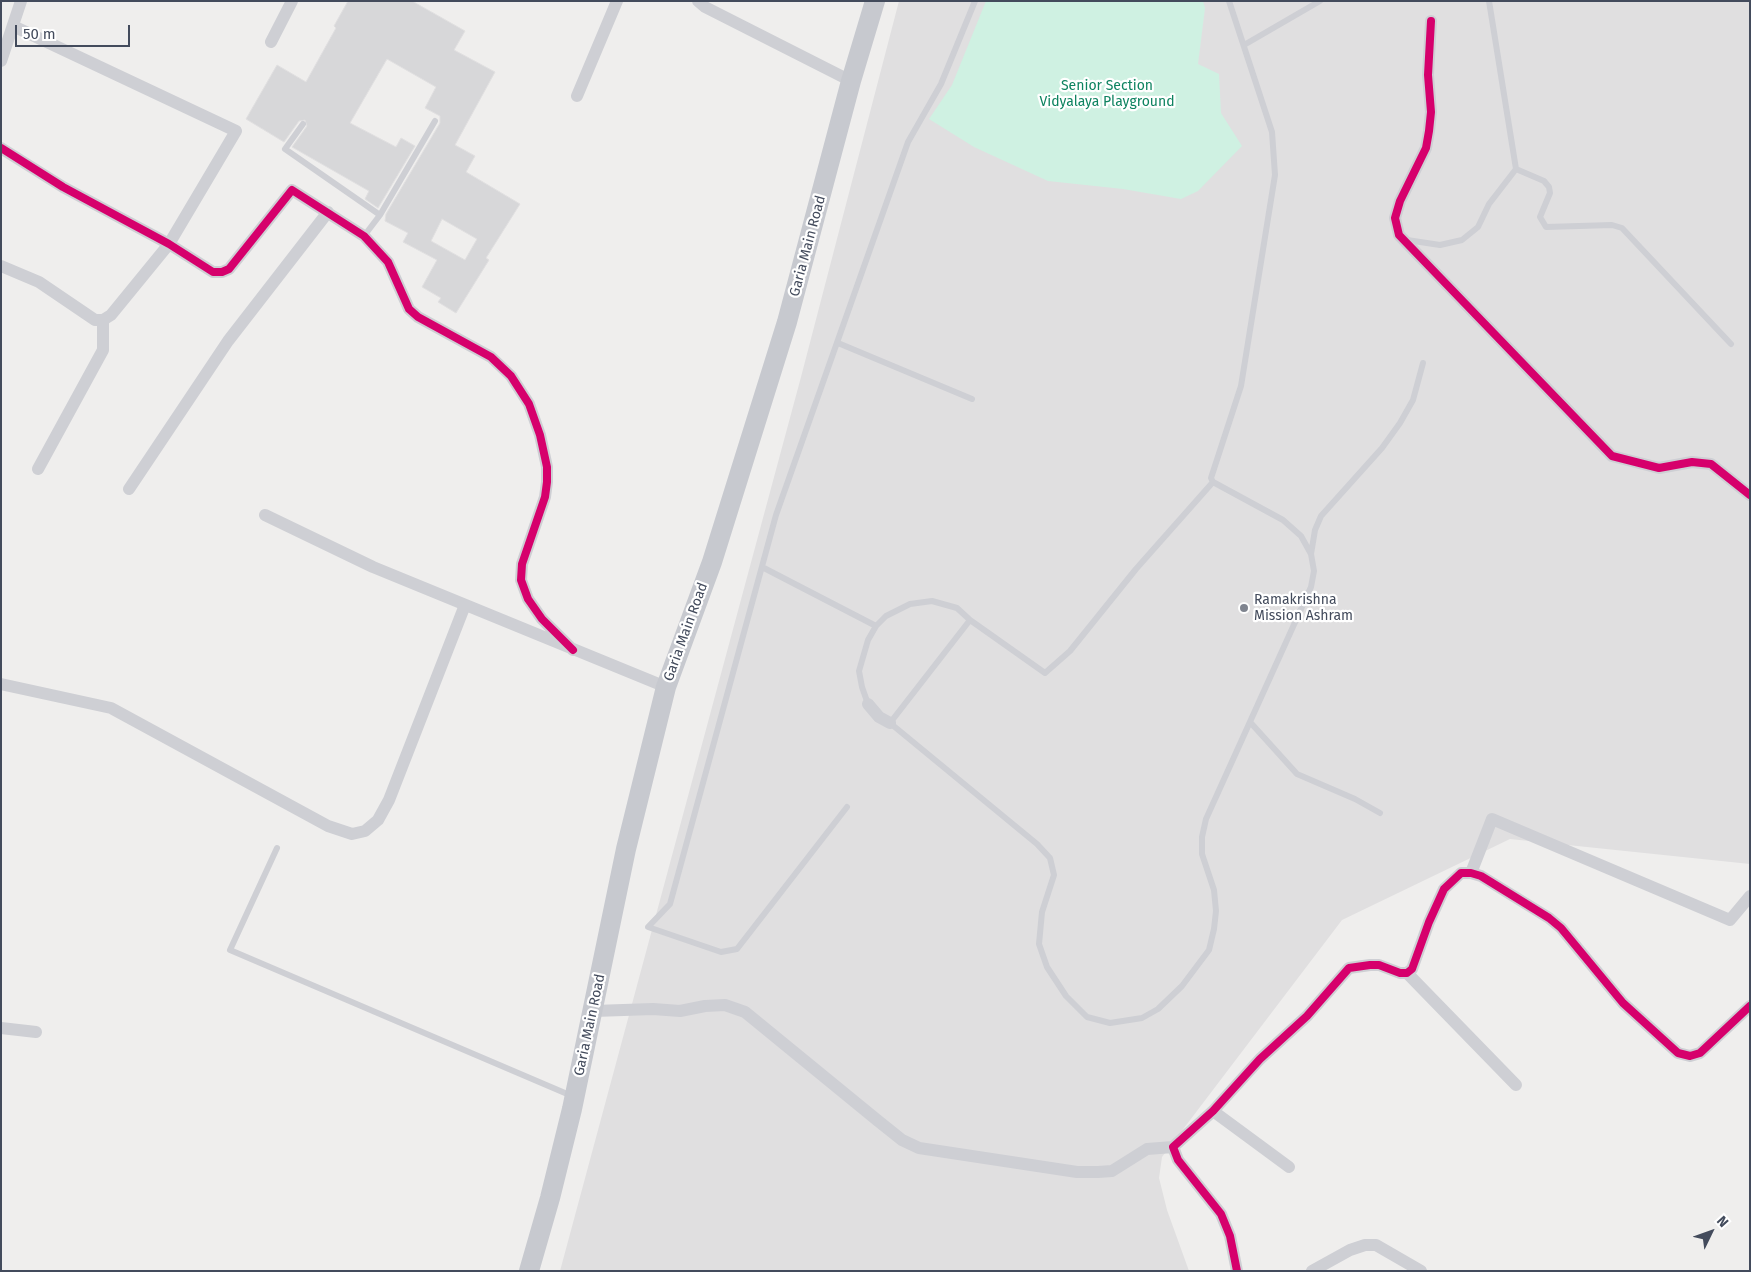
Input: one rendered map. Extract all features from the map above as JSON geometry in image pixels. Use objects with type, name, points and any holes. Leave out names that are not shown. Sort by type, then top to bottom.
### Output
[{"type":"main road","name":"Garia Main Road","points":[[529,1271],[550,1198],[575,1097],[626,849],[666,687],[712,562],[788,322],[851,81],[875,1]]},
{"type":"street","points":[[1,61],[21,1]]},
{"type":"street","points":[[271,42],[292,1]]},
{"type":"street","points":[[577,96],[617,1]]},
{"type":"street","points":[[698,1],[705,7],[851,81]]},
{"type":"street","points":[[1431,21],[1428,75],[1431,112],[1429,131],[1426,148],[1400,201],[1395,218],[1399,234],[1612,456],[1659,468],[1692,462],[1711,464],[1750,496]]},
{"type":"street","points":[[1,266],[39,282],[95,320],[103,320],[111,315],[169,244],[236,132],[13,26]]},
{"type":"street","points":[[1,148],[63,187],[169,244],[212,272],[222,272],[229,269],[292,190],[364,236],[388,262],[409,309],[418,317],[491,357],[511,376],[529,404],[540,435],[547,467],[547,482],[545,497],[522,564],[520,580],[528,599],[542,619],[573,650]]},
{"type":"street","points":[[130,489],[228,341],[328,212]]},
{"type":"street","points":[[38,469],[103,350],[103,320]]},
{"type":"street","points":[[264,515],[373,567],[666,687]]},
{"type":"street","points":[[1,684],[111,708],[328,826],[352,834],[365,831],[378,820],[390,800],[465,605]]},
{"type":"street","points":[[868,704],[879,717],[890,723]]},
{"type":"street","points":[[1471,873],[1492,819],[1730,920],[1750,896]]},
{"type":"street","points":[[1407,973],[1416,961],[1429,922],[1444,889],[1461,873],[1471,873],[1481,876],[1549,918],[1561,928],[1623,1003],[1678,1053],[1690,1056],[1700,1053],[1750,1006]]},
{"type":"street","points":[[594,1011],[653,1009],[680,1012],[705,1006],[725,1005],[745,1012],[902,1140],[919,1148],[1077,1172],[1112,1171],[1147,1150],[1173,1147],[1213,1111],[1260,1059],[1307,1016],[1349,968],[1356,966],[1380,965],[1400,973],[1407,973],[1516,1085]]},
{"type":"street","points":[[1,1028],[36,1032]]},
{"type":"street","points":[[1213,1111],[1289,1167]]},
{"type":"street","points":[[1173,1147],[1178,1160],[1221,1214],[1230,1236],[1237,1262],[1237,1271]]},
{"type":"street","points":[[1312,1271],[1350,1250],[1365,1245],[1376,1245],[1421,1271]]},
{"type":"lane","points":[[847,807],[737,949],[721,952],[648,927],[670,904],[776,515],[908,142],[948,68],[975,1]]},
{"type":"lane","points":[[868,704],[859,670],[868,640],[876,626],[886,616],[910,604],[932,601],[957,608],[970,620],[1045,673],[1070,651],[1136,570],[1213,482],[1212,474],[1241,386],[1275,175],[1272,132],[1229,1]]},
{"type":"lane","points":[[1244,45],[1320,1]]},
{"type":"lane","points":[[1406,240],[1440,245],[1462,240],[1478,227],[1489,204],[1516,169],[1489,1]]},
{"type":"lane","points":[[364,236],[380,215],[435,121]]},
{"type":"lane","points":[[302,124],[285,149],[380,215]]},
{"type":"lane","points":[[1516,169],[1544,181],[1549,186],[1550,193],[1540,217],[1546,227],[1612,224],[1622,228],[1731,344]]},
{"type":"lane","points":[[838,343],[972,399]]},
{"type":"lane","points":[[1311,554],[1315,530],[1322,516],[1382,448],[1400,423],[1413,400],[1423,363]]},
{"type":"lane","points":[[970,620],[890,723],[1037,844],[1050,858],[1054,875],[1042,912],[1039,944],[1047,968],[1066,996],[1087,1017],[1110,1023],[1142,1018],[1158,1009],[1182,986],[1209,950],[1216,910],[1214,890],[1202,854],[1202,837],[1212,802],[1311,587],[1314,571],[1311,554],[1301,536],[1283,520],[1213,482]]},
{"type":"lane","points":[[762,567],[876,626]]},
{"type":"lane","points":[[1250,722],[1297,774],[1355,799],[1380,813]]},
{"type":"lane","points":[[277,848],[230,950],[575,1097]]},
{"type":"shaded area","name":"Ramakrishna Mission Ashram","points":[[899,1],[1750,1],[1750,864],[1510,839],[1342,920],[1162,1157],[1159,1178],[1167,1210],[1189,1271],[560,1271],[801,377]]},
{"type":"green space","name":"Senior Section Vidyalaya Playground","points":[[986,1],[1203,1],[1205,8],[1198,64],[1219,74],[1221,113],[1242,146],[1198,191],[1181,199],[1123,189],[1048,181],[974,147],[929,119],[952,85]]},
{"type":"building","points":[[348,1],[412,1],[465,31],[454,50],[495,72],[455,145],[475,156],[466,172],[520,204],[486,258],[489,260],[456,313],[438,302],[441,298],[422,287],[437,260],[403,242],[408,233],[385,221],[386,214],[440,123],[440,116],[425,108],[436,87],[387,59],[350,123],[396,147],[401,138],[415,146],[378,208],[365,199],[369,191],[292,147],[307,126],[305,120],[299,121],[284,142],[246,119],[277,65],[306,82],[336,28],[334,26]],"holes":[[[442,219],[477,239],[465,260],[431,241]]]},
{"type":"cycle path","points":[[1431,21],[1428,75],[1431,112],[1429,131],[1426,148],[1400,201],[1395,218],[1399,235],[1612,456],[1659,468],[1692,462],[1711,464],[1750,495]]},
{"type":"cycle path","points":[[1,148],[63,187],[169,244],[213,272],[222,272],[229,269],[292,190],[364,236],[388,262],[409,309],[418,317],[491,357],[511,376],[529,404],[540,435],[547,467],[547,482],[545,497],[522,564],[521,580],[528,599],[542,619],[573,650]]},
{"type":"cycle path","points":[[1237,1271],[1230,1236],[1221,1214],[1178,1160],[1173,1147],[1213,1111],[1260,1059],[1307,1016],[1349,968],[1379,965],[1400,973],[1407,973],[1412,969],[1429,922],[1444,889],[1461,873],[1481,876],[1549,918],[1561,928],[1623,1003],[1678,1053],[1690,1056],[1700,1053],[1750,1006]]},
{"type":"place","name":"Ramakrishna Mission Ashram","points":[[1244,608]]}]
